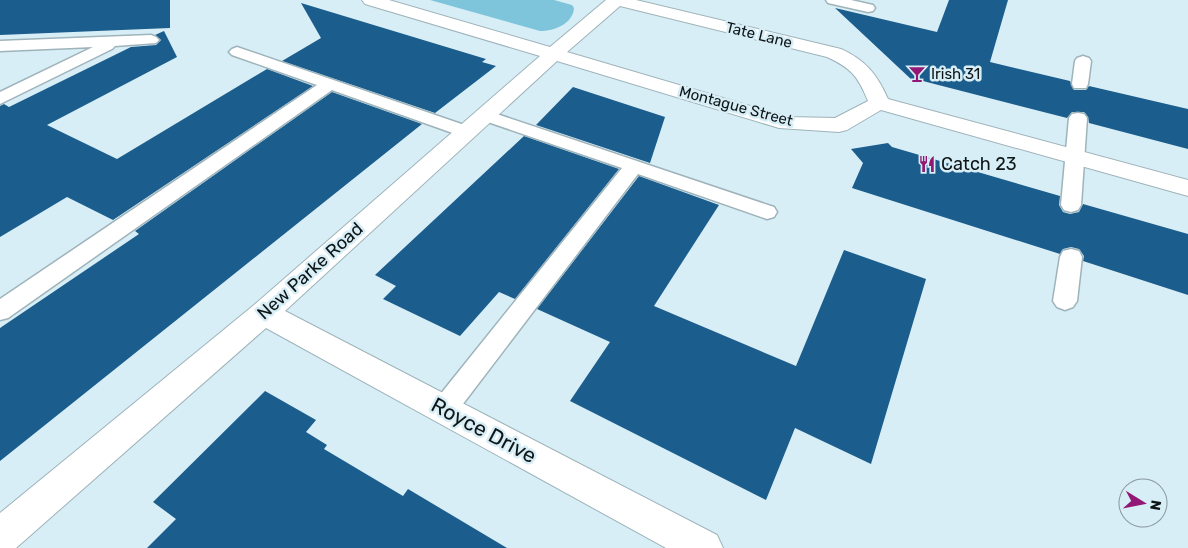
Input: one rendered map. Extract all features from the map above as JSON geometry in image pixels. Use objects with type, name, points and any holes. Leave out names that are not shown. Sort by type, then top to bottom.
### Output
[{"type":"street","name":"Montague Street","points":[[370,0],[787,123],[839,125],[879,103]]},
{"type":"street","name":"New Parke Road","points":[[0,537],[264,312],[616,0]]},
{"type":"street","name":"Tate Lane","points":[[616,0],[834,53],[855,62],[869,78],[879,103]]},
{"type":"street","points":[[879,103],[1188,188]]},
{"type":"street","name":"Royce Drive","points":[[264,312],[704,548]]},
{"type":"lane","points":[[834,0],[868,8]]},
{"type":"lane","points":[[0,46],[151,40]]},
{"type":"lane","points":[[0,99],[115,42]]},
{"type":"lane","points":[[237,52],[330,84],[634,166],[768,212]]},
{"type":"lane","points":[[1080,84],[1082,61]]},
{"type":"lane","points":[[5,300],[330,84]]},
{"type":"lane","points":[[1071,205],[1078,118]]},
{"type":"lane","points":[[444,409],[634,166]]},
{"type":"lane","points":[[1065,301],[1071,257]]},
{"type":"shaded area","points":[[430,0],[554,0],[572,5],[574,8],[573,14],[562,26],[540,31]]},
{"type":"building","points":[[0,0],[170,0],[170,28],[0,35]]},
{"type":"building","points":[[949,0],[1008,0],[990,62],[1070,81],[1074,90],[1086,90],[1089,86],[1188,109],[1188,149],[1089,123],[1088,117],[1084,112],[1072,112],[1067,118],[919,80],[913,81],[835,8],[937,32]]},
{"type":"building","points":[[301,3],[486,59],[482,62],[496,66],[435,113],[282,61],[321,38]]},
{"type":"building","points":[[164,31],[177,57],[47,125],[117,159],[267,69],[313,86],[113,220],[67,197],[0,237],[0,106],[4,104],[9,107],[131,47],[156,45],[161,40],[155,35]]},
{"type":"building","points":[[573,87],[665,117],[650,163],[536,125]]},
{"type":"building","points":[[332,92],[422,124],[0,461],[0,328],[139,234],[135,231]]},
{"type":"building","points":[[524,136],[619,169],[515,299],[499,292],[460,336],[383,299],[396,286],[375,275]]},
{"type":"building","points":[[888,143],[892,147],[1060,196],[1059,205],[1063,212],[1070,214],[1079,212],[1083,204],[1188,234],[1188,295],[1083,261],[1084,256],[1079,249],[1071,247],[1063,249],[1060,254],[852,188],[863,163],[851,149]]},
{"type":"building","points":[[639,176],[719,205],[654,306],[796,366],[844,250],[926,279],[871,464],[795,428],[766,500],[570,401],[610,342],[537,309]]},
{"type":"building","points":[[265,391],[316,420],[306,432],[327,445],[324,449],[403,496],[408,489],[507,548],[147,548],[176,519],[153,502]]},
{"type":"place","name":"Irish 31","points":[[917,74]]},
{"type":"place","name":"Catch 23","points":[[927,164]]}]
